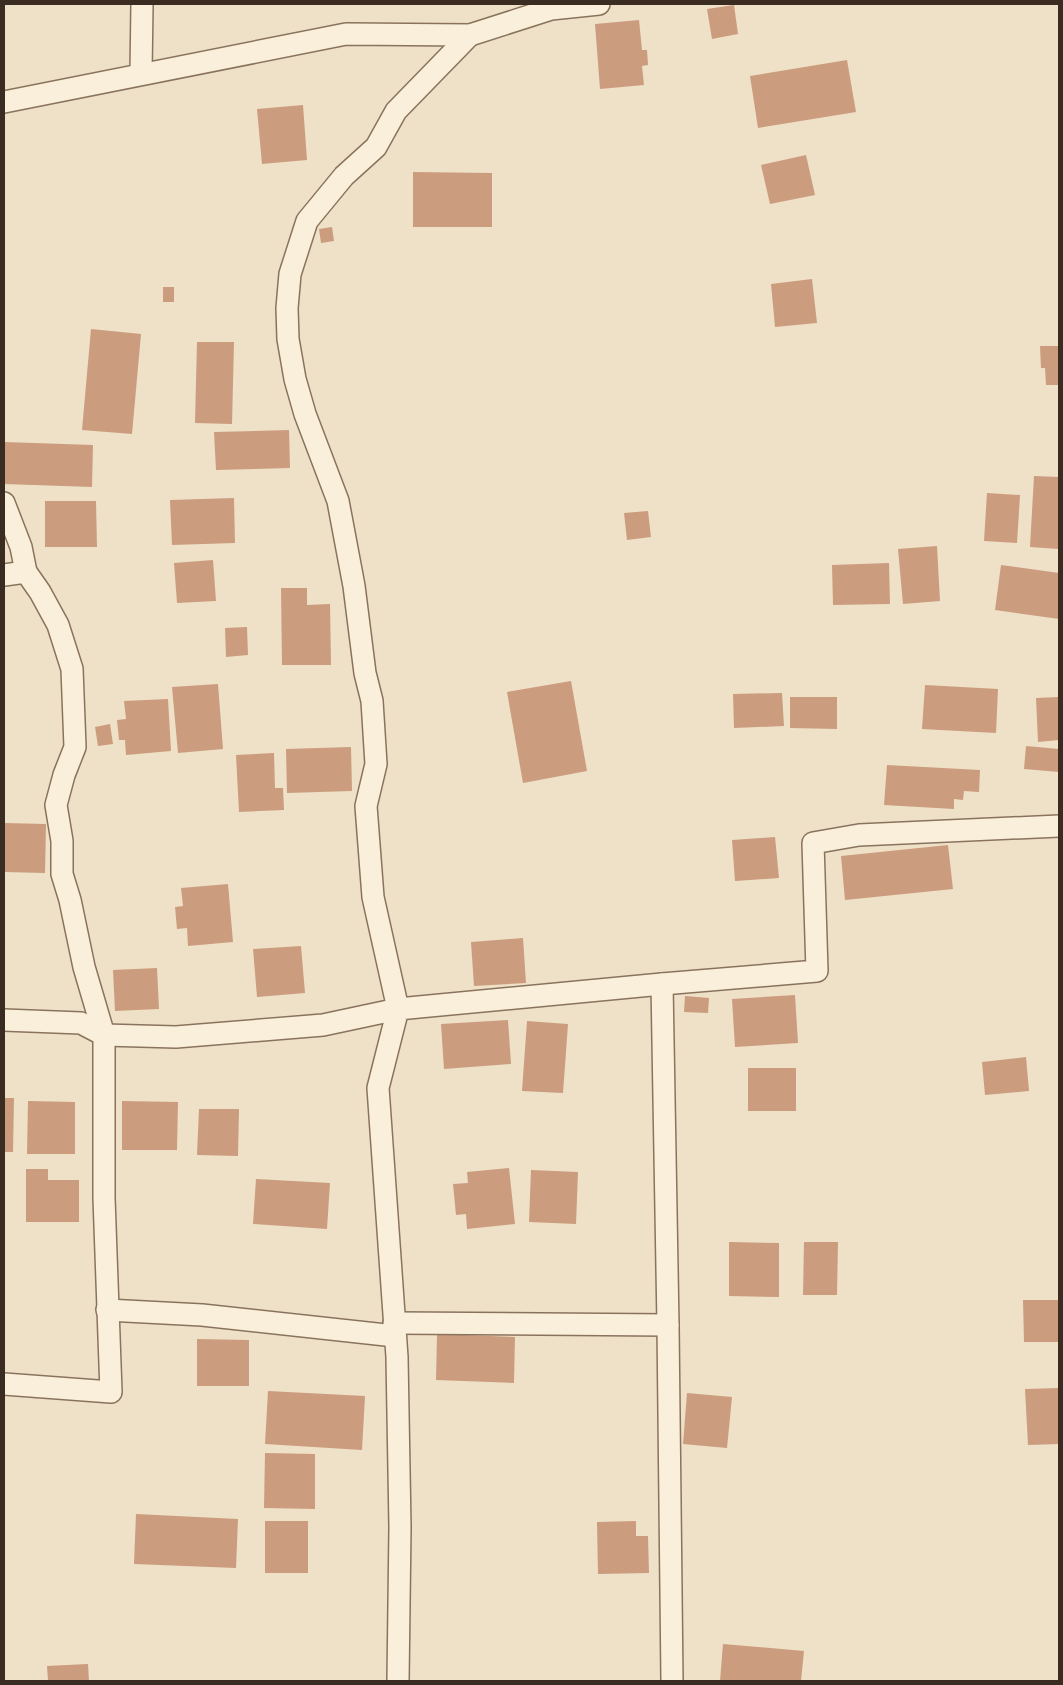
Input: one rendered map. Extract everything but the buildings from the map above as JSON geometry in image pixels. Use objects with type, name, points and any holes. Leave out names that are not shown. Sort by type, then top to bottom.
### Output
[{"type":"street","points":[[141,73],[142,4]]},
{"type":"street","points":[[4,102],[141,73],[346,34],[470,35],[551,7],[599,4]]},
{"type":"street","points":[[398,1681],[400,1527],[395,1330],[378,1088],[398,1010],[374,897],[366,806],[376,764],[372,701],[365,673],[354,586],[338,501],[305,414],[295,379],[288,339],[287,308],[290,274],[307,221],[344,176],[376,147],[396,111],[470,35]]},
{"type":"street","points":[[4,503],[21,547],[26,572],[40,592],[58,625],[72,669],[76,747],[64,775],[56,806],[62,840],[62,874],[70,900],[84,967],[104,1035],[104,1198],[111,1392],[4,1384]]},
{"type":"street","points":[[4,575],[26,572]]},
{"type":"street","points":[[4,1020],[81,1023],[104,1035],[176,1037],[324,1025],[398,1010],[817,971],[813,843],[859,835],[1059,826]]},
{"type":"street","points":[[662,984],[672,1681]]},
{"type":"street","points":[[107,1310],[202,1315],[395,1330],[668,1325]]}]
